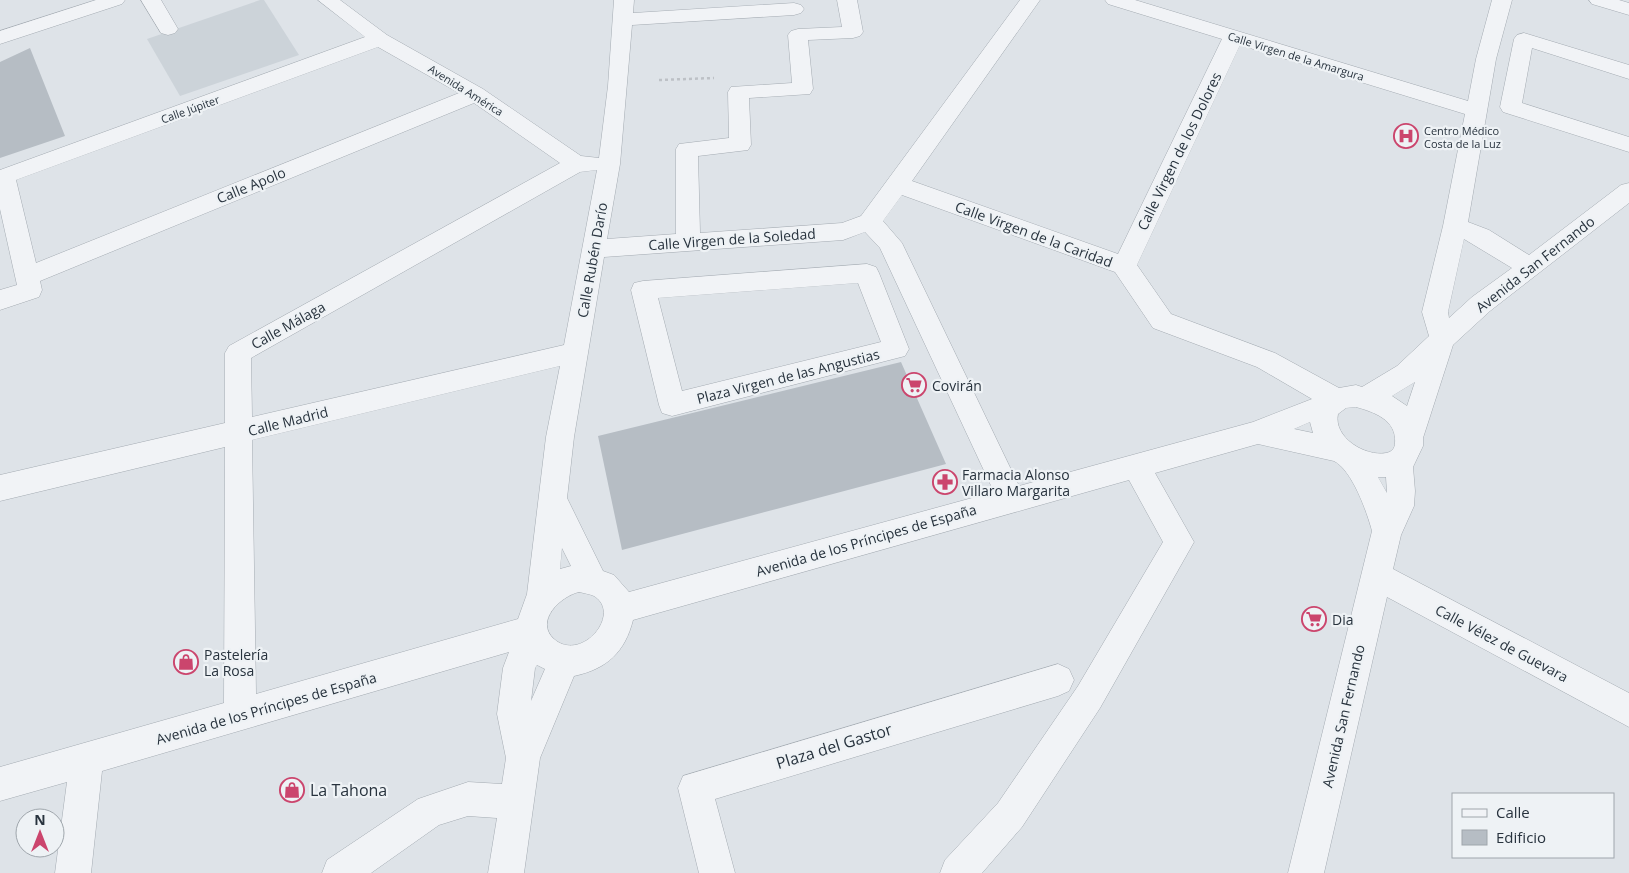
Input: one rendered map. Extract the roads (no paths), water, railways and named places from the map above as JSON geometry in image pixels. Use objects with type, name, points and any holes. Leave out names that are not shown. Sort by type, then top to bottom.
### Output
[{"type":"street","points":[[0,38],[115,0]]},
{"type":"street","points":[[150,0],[168,29]]},
{"type":"street","name":"Avenida América","points":[[328,0],[380,39],[476,94],[576,164]]},
{"type":"street","points":[[624,9],[764,0]]},
{"type":"street","points":[[688,242],[687,149],[740,145],[738,92],[803,89],[798,35],[853,32],[846,0]]},
{"type":"street","points":[[1011,499],[890,243],[869,222],[898,185],[1030,0]]},
{"type":"street","name":"Calle Virgen de la Amargura","points":[[1115,0],[1234,36],[1479,102],[1512,104],[1629,144]]},
{"type":"street","points":[[1443,339],[1435,312],[1502,0]]},
{"type":"street","points":[[1599,0],[1629,9]]},
{"type":"street","points":[[624,9],[794,9]]},
{"type":"street","name":"Calle Rubén Darío","points":[[542,597],[560,437],[609,164],[624,9]]},
{"type":"street","name":"Calle Virgen de los Dolores","points":[[1124,266],[1234,36]]},
{"type":"street","points":[[1493,36],[1629,79]]},
{"type":"street","name":"Calle Júpiter","points":[[0,178],[380,39]]},
{"type":"street","points":[[1512,104],[1524,39],[1629,72]]},
{"type":"street","name":"Calle Apolo","points":[[26,277],[476,94]]},
{"type":"street","points":[[576,164],[609,164]]},
{"type":"street","name":"Calle Málaga","points":[[240,716],[238,353],[576,164]]},
{"type":"street","points":[[0,182],[5,180],[30,290],[0,300]]},
{"type":"street","name":"Calle Virgen de la Caridad","points":[[898,185],[1124,266],[1162,322],[1266,360],[1333,403]]},
{"type":"street","name":"Avenida San Fernando","points":[[1367,397],[1406,374],[1481,304],[1629,191]]},
{"type":"street","name":"Calle Virgen de la Soledad","points":[[593,249],[843,231],[869,222]]},
{"type":"street","points":[[1455,226],[1481,236],[1529,266]]},
{"type":"street","name":"Plaza Virgen de las Angustias","points":[[867,273],[896,349],[672,405],[643,290],[867,273]]},
{"type":"street","name":"Avenida San Fernando","points":[[1411,434],[1443,339]]},
{"type":"street","name":"Calle Madrid","points":[[0,488],[576,352]]},
{"type":"street","points":[[1348,455],[1370,465],[1385,466],[1398,463],[1407,455],[1412,446],[1411,434],[1405,422],[1395,411],[1367,397],[1356,396],[1333,403],[1325,413],[1324,422],[1332,442],[1348,455],[1368,481],[1381,510],[1387,531]]},
{"type":"street","name":"Avenida de los Príncipes de España","points":[[620,610],[1011,499],[1258,432],[1299,414],[1333,403]]},
{"type":"street","name":"Avenida de los Príncipes de España","points":[[1258,432],[1348,455]]},
{"type":"street","name":"Avenida San Fernando","points":[[1306,873],[1387,531],[1399,512],[1402,485],[1398,463]]},
{"type":"street","points":[[958,873],[1010,815],[1084,705],[1179,542],[1136,466]]},
{"type":"street","points":[[553,498],[592,579]]},
{"type":"street","name":"Calle Vélez de Guevara","points":[[1376,575],[1629,711]]},
{"type":"street","points":[[579,578],[592,579],[611,590],[620,610],[619,622],[614,635],[606,646],[594,655],[580,660],[566,661],[543,652],[534,636],[532,619],[542,597],[552,588],[565,581],[579,578]]},
{"type":"street","points":[[522,758],[513,714],[519,668],[534,636]]},
{"type":"street","name":"Avenida de los Príncipes de España","points":[[0,784],[534,636]]},
{"type":"street","points":[[506,873],[522,758],[566,661]]},
{"type":"street","name":"Plaza del Gastor","points":[[717,873],[695,788],[1058,680]]},
{"type":"street","points":[[74,873],[86,761]]},
{"type":"street","points":[[340,873],[430,811],[468,799],[516,802]]},
{"type":"place","name":"Centro Médico Costa de la Luz","points":[[1406,136]]},
{"type":"place","name":"Covirán","points":[[914,385]]},
{"type":"place","name":"Farmacia Alonso Villaro Margarita","points":[[945,482]]},
{"type":"place","name":"Dia","points":[[1314,619]]},
{"type":"place","name":"Pastelería La Rosa","points":[[186,662]]},
{"type":"place","name":"La Tahona","points":[[292,790]]}]
